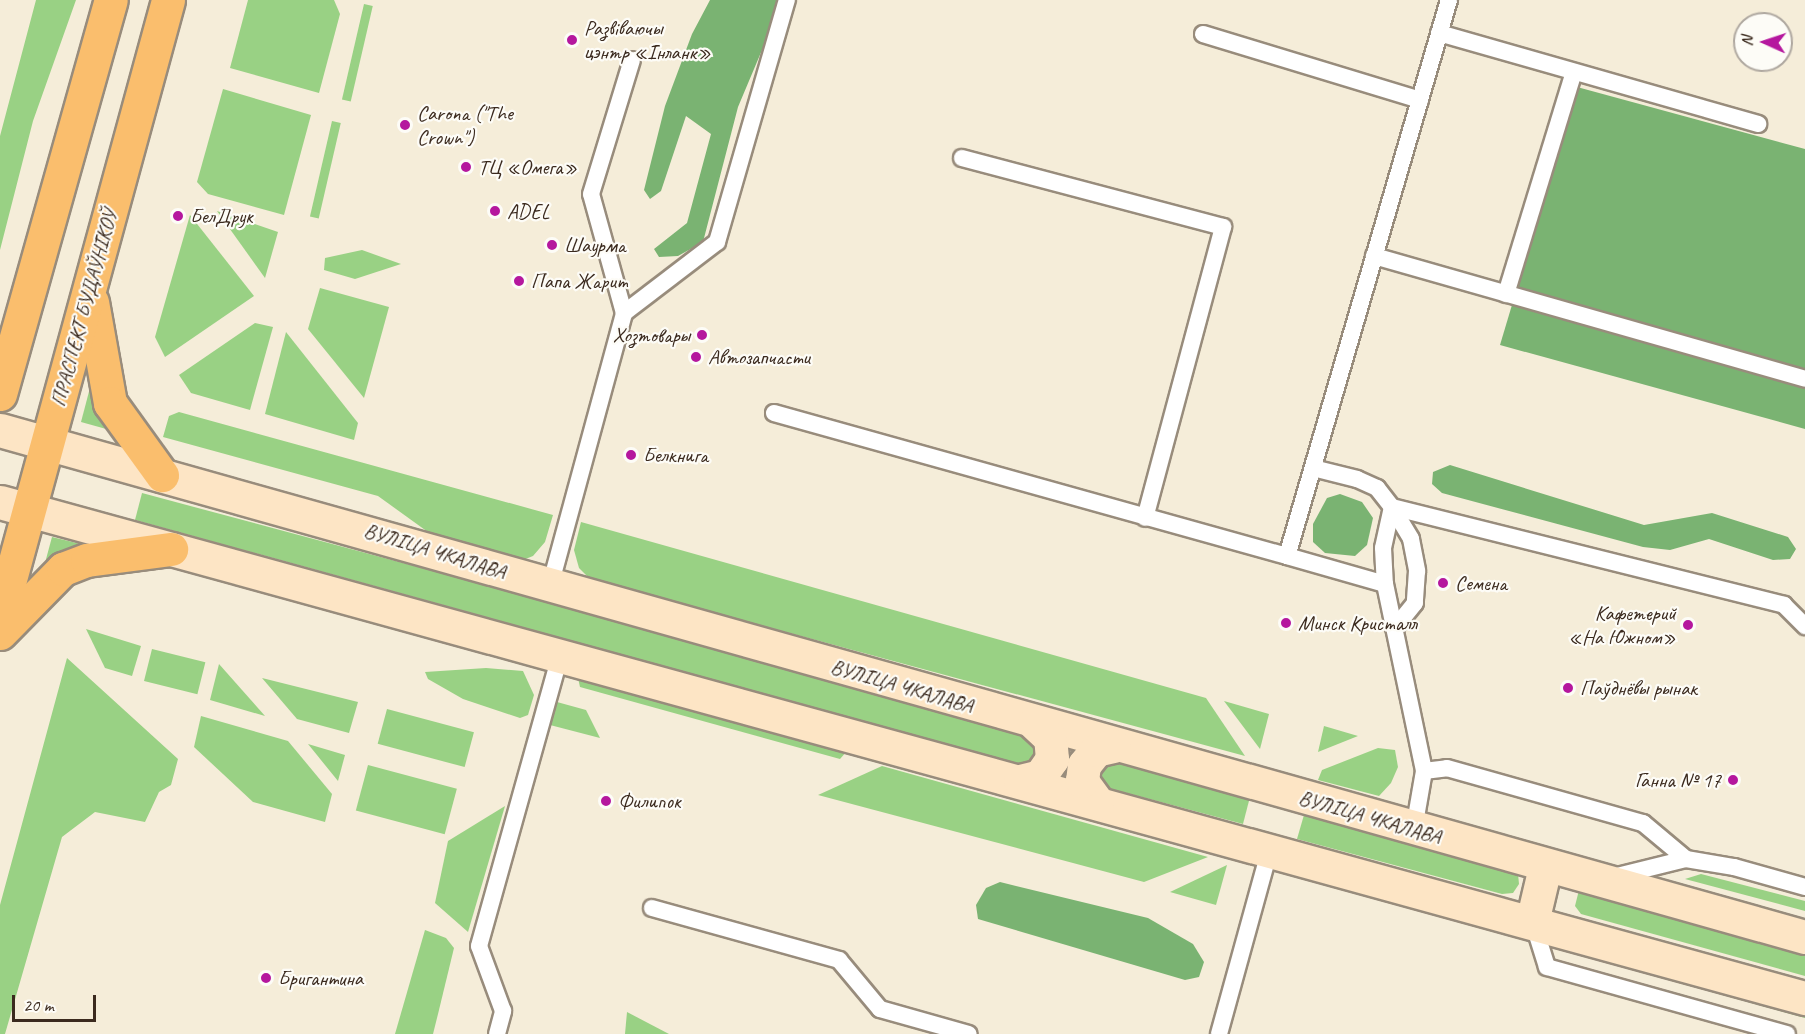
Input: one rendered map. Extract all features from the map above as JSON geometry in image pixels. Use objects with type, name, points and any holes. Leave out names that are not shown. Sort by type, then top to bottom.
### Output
[{"type":"main road","points":[[0,394],[33,266],[111,0]]},
{"type":"main road","name":"ПРАСПЕКТ БУДАЎНІКОЎ","points":[[0,616],[14,506],[47,443],[168,0]]},
{"type":"main road","points":[[0,319],[33,266]]},
{"type":"main road","points":[[90,285],[110,402],[162,475]]},
{"type":"main road","name":"ВУЛІЦА ЧКАЛАВА","points":[[0,430],[390,537],[550,586],[1114,746],[1805,937]]},
{"type":"main road","points":[[14,506],[1020,780],[1805,998]]},
{"type":"main road","points":[[0,633],[63,569],[87,560],[171,549]]},
{"type":"main road","points":[[1020,780],[1040,776],[1052,759],[1050,738],[1034,723]]},
{"type":"main road","points":[[1097,802],[1082,781],[1084,765],[1096,750],[1114,746]]},
{"type":"main road","points":[[1532,921],[1545,867]]},
{"type":"lane","points":[[624,314],[717,242],[787,0]]},
{"type":"lane","points":[[1287,556],[1449,0]]},
{"type":"lane","points":[[1439,33],[1758,124]]},
{"type":"lane","points":[[1203,34],[1420,100]]},
{"type":"lane","points":[[550,586],[624,314],[591,194],[632,60]]},
{"type":"lane","points":[[1506,294],[1574,72]]},
{"type":"lane","points":[[962,158],[1223,227],[1145,518]]},
{"type":"lane","points":[[1374,256],[1805,379]]},
{"type":"lane","points":[[774,413],[1385,584]]},
{"type":"lane","points":[[1313,468],[1357,479],[1377,488],[1392,507],[1411,539],[1417,571],[1415,603],[1394,629]]},
{"type":"lane","points":[[1392,507],[1383,548],[1385,584],[1424,771],[1414,829]]},
{"type":"lane","points":[[1392,507],[1784,605],[1805,626]]},
{"type":"lane","points":[[1383,548],[1411,539]]},
{"type":"lane","points":[[497,1034],[503,1011],[479,946],[560,655]]},
{"type":"lane","points":[[1424,771],[1447,768],[1643,823],[1686,859]]},
{"type":"lane","points":[[1219,1034],[1270,849]]},
{"type":"lane","points":[[1600,880],[1686,859],[1734,867],[1805,887]]},
{"type":"lane","points":[[652,908],[839,960],[880,1009],[969,1034]]},
{"type":"lane","points":[[1532,921],[1547,967],[1787,1034]]},
{"type":"green space","points":[[36,0],[76,0],[33,121],[0,250],[0,136]]},
{"type":"green space","points":[[248,0],[334,0],[340,14],[319,93],[230,68]]},
{"type":"green space","points":[[710,0],[783,0],[738,107],[703,242],[678,256],[659,257],[654,249],[687,223],[711,134],[686,116],[661,191],[650,199],[644,190],[665,106],[692,34]]},
{"type":"green space","points":[[364,4],[373,6],[351,102],[342,99]]},
{"type":"green space","points":[[1577,87],[1805,149],[1805,429],[1500,345]]},
{"type":"green space","points":[[223,89],[311,115],[284,215],[208,194],[197,182]]},
{"type":"green space","points":[[332,121],[341,123],[319,219],[310,216]]},
{"type":"green space","points":[[217,211],[278,232],[265,278]]},
{"type":"green space","points":[[190,215],[254,296],[165,357],[155,337]]},
{"type":"green space","points":[[362,250],[401,264],[355,279],[324,270],[325,258]]},
{"type":"green space","points":[[320,288],[389,307],[364,398],[308,329]]},
{"type":"green space","points":[[255,323],[273,327],[250,410],[191,393],[179,375]]},
{"type":"green space","points":[[286,332],[358,423],[354,440],[265,414]]},
{"type":"green space","points":[[91,384],[117,432],[81,422]]},
{"type":"green space","points":[[179,412],[553,515],[545,542],[533,556],[513,564],[439,540],[378,496],[163,437],[169,416]]},
{"type":"green space","points":[[1450,465],[1644,525],[1712,513],[1788,537],[1796,549],[1790,559],[1773,560],[1709,539],[1670,550],[1643,547],[1442,493],[1432,484],[1433,472]]},
{"type":"green space","points":[[142,493],[1032,732],[1043,748],[1026,766],[135,520]]},
{"type":"green space","points":[[1340,494],[1362,502],[1373,518],[1367,545],[1355,556],[1325,553],[1313,542],[1313,524],[1327,498]]},
{"type":"green space","points":[[581,522],[1206,698],[1245,756],[590,579],[579,568],[574,550]]},
{"type":"green space","points":[[52,537],[89,546],[42,574]]},
{"type":"green space","points":[[86,629],[141,646],[132,676],[105,668]]},
{"type":"green space","points":[[152,649],[205,662],[197,694],[144,681]]},
{"type":"green space","points":[[67,658],[178,759],[171,785],[159,792],[145,822],[95,812],[62,837],[5,1034],[0,1034],[0,905]]},
{"type":"green space","points":[[219,664],[265,716],[210,700]]},
{"type":"green space","points":[[486,668],[523,671],[534,695],[528,715],[520,718],[463,699],[428,679],[425,672]]},
{"type":"green space","points":[[262,678],[358,702],[349,733],[297,719]]},
{"type":"green space","points":[[578,678],[847,751],[840,759],[580,687]]},
{"type":"green space","points":[[1224,701],[1269,714],[1260,749]]},
{"type":"green space","points":[[557,702],[586,710],[600,738],[550,725]]},
{"type":"green space","points":[[387,709],[474,732],[465,767],[378,744]]},
{"type":"green space","points":[[201,716],[288,741],[332,794],[325,822],[253,802],[194,747]]},
{"type":"green space","points":[[1324,726],[1358,736],[1318,752]]},
{"type":"green space","points":[[308,744],[345,755],[338,781]]},
{"type":"green space","points":[[1378,748],[1395,750],[1398,767],[1391,783],[1379,796],[1318,780],[1322,770]]},
{"type":"green space","points":[[1107,753],[1251,793],[1243,824],[1097,785],[1092,766]]},
{"type":"green space","points":[[368,765],[457,789],[445,834],[356,810]]},
{"type":"green space","points":[[882,766],[1208,857],[1144,882],[818,795]]},
{"type":"green space","points":[[505,806],[468,932],[435,903],[448,841]]},
{"type":"green space","points":[[1306,808],[1510,865],[1518,874],[1519,884],[1513,893],[1502,894],[1297,839]]},
{"type":"green space","points":[[1227,865],[1216,905],[1170,892]]},
{"type":"green space","points":[[1701,874],[1805,901],[1805,911],[1685,879]]},
{"type":"green space","points":[[1000,882],[1148,918],[1193,944],[1204,962],[1199,977],[1185,980],[978,919],[976,905],[986,888]]},
{"type":"green space","points":[[1579,890],[1805,945],[1805,976],[1581,914],[1575,906]]},
{"type":"green space","points":[[425,930],[446,938],[454,948],[433,1034],[395,1034]]},
{"type":"green space","points":[[1545,938],[1805,1013],[1805,1018],[1546,946]]},
{"type":"green space","points":[[627,1012],[669,1034],[625,1034]]},
{"type":"place","name":"Развіваючы цэнтр «Інланк»","points":[[572,40]]},
{"type":"place","name":"Carona (\"The Crown\")","points":[[405,125]]},
{"type":"place","name":"ТЦ «Омега»","points":[[466,167]]},
{"type":"place","name":"ADEL","points":[[495,211]]},
{"type":"place","name":"БелДрук","points":[[178,216]]},
{"type":"place","name":"Шаурма","points":[[552,245]]},
{"type":"place","name":"Папа Жарит","points":[[519,281]]},
{"type":"place","name":"Хозтовары","points":[[702,335]]},
{"type":"place","name":"Автозапчасти","points":[[696,357]]},
{"type":"place","name":"Белкнига","points":[[631,455]]},
{"type":"place","name":"Семена","points":[[1443,583]]},
{"type":"place","name":"Минск Кристалл","points":[[1286,623]]},
{"type":"place","name":"Кафетерий «На Южном»","points":[[1688,625]]},
{"type":"place","name":"Паўднёвы рынак","points":[[1568,688]]},
{"type":"place","name":"Ганна № 17","points":[[1733,780]]},
{"type":"place","name":"Филипок","points":[[606,801]]},
{"type":"place","name":"Бригантина","points":[[266,978]]}]
